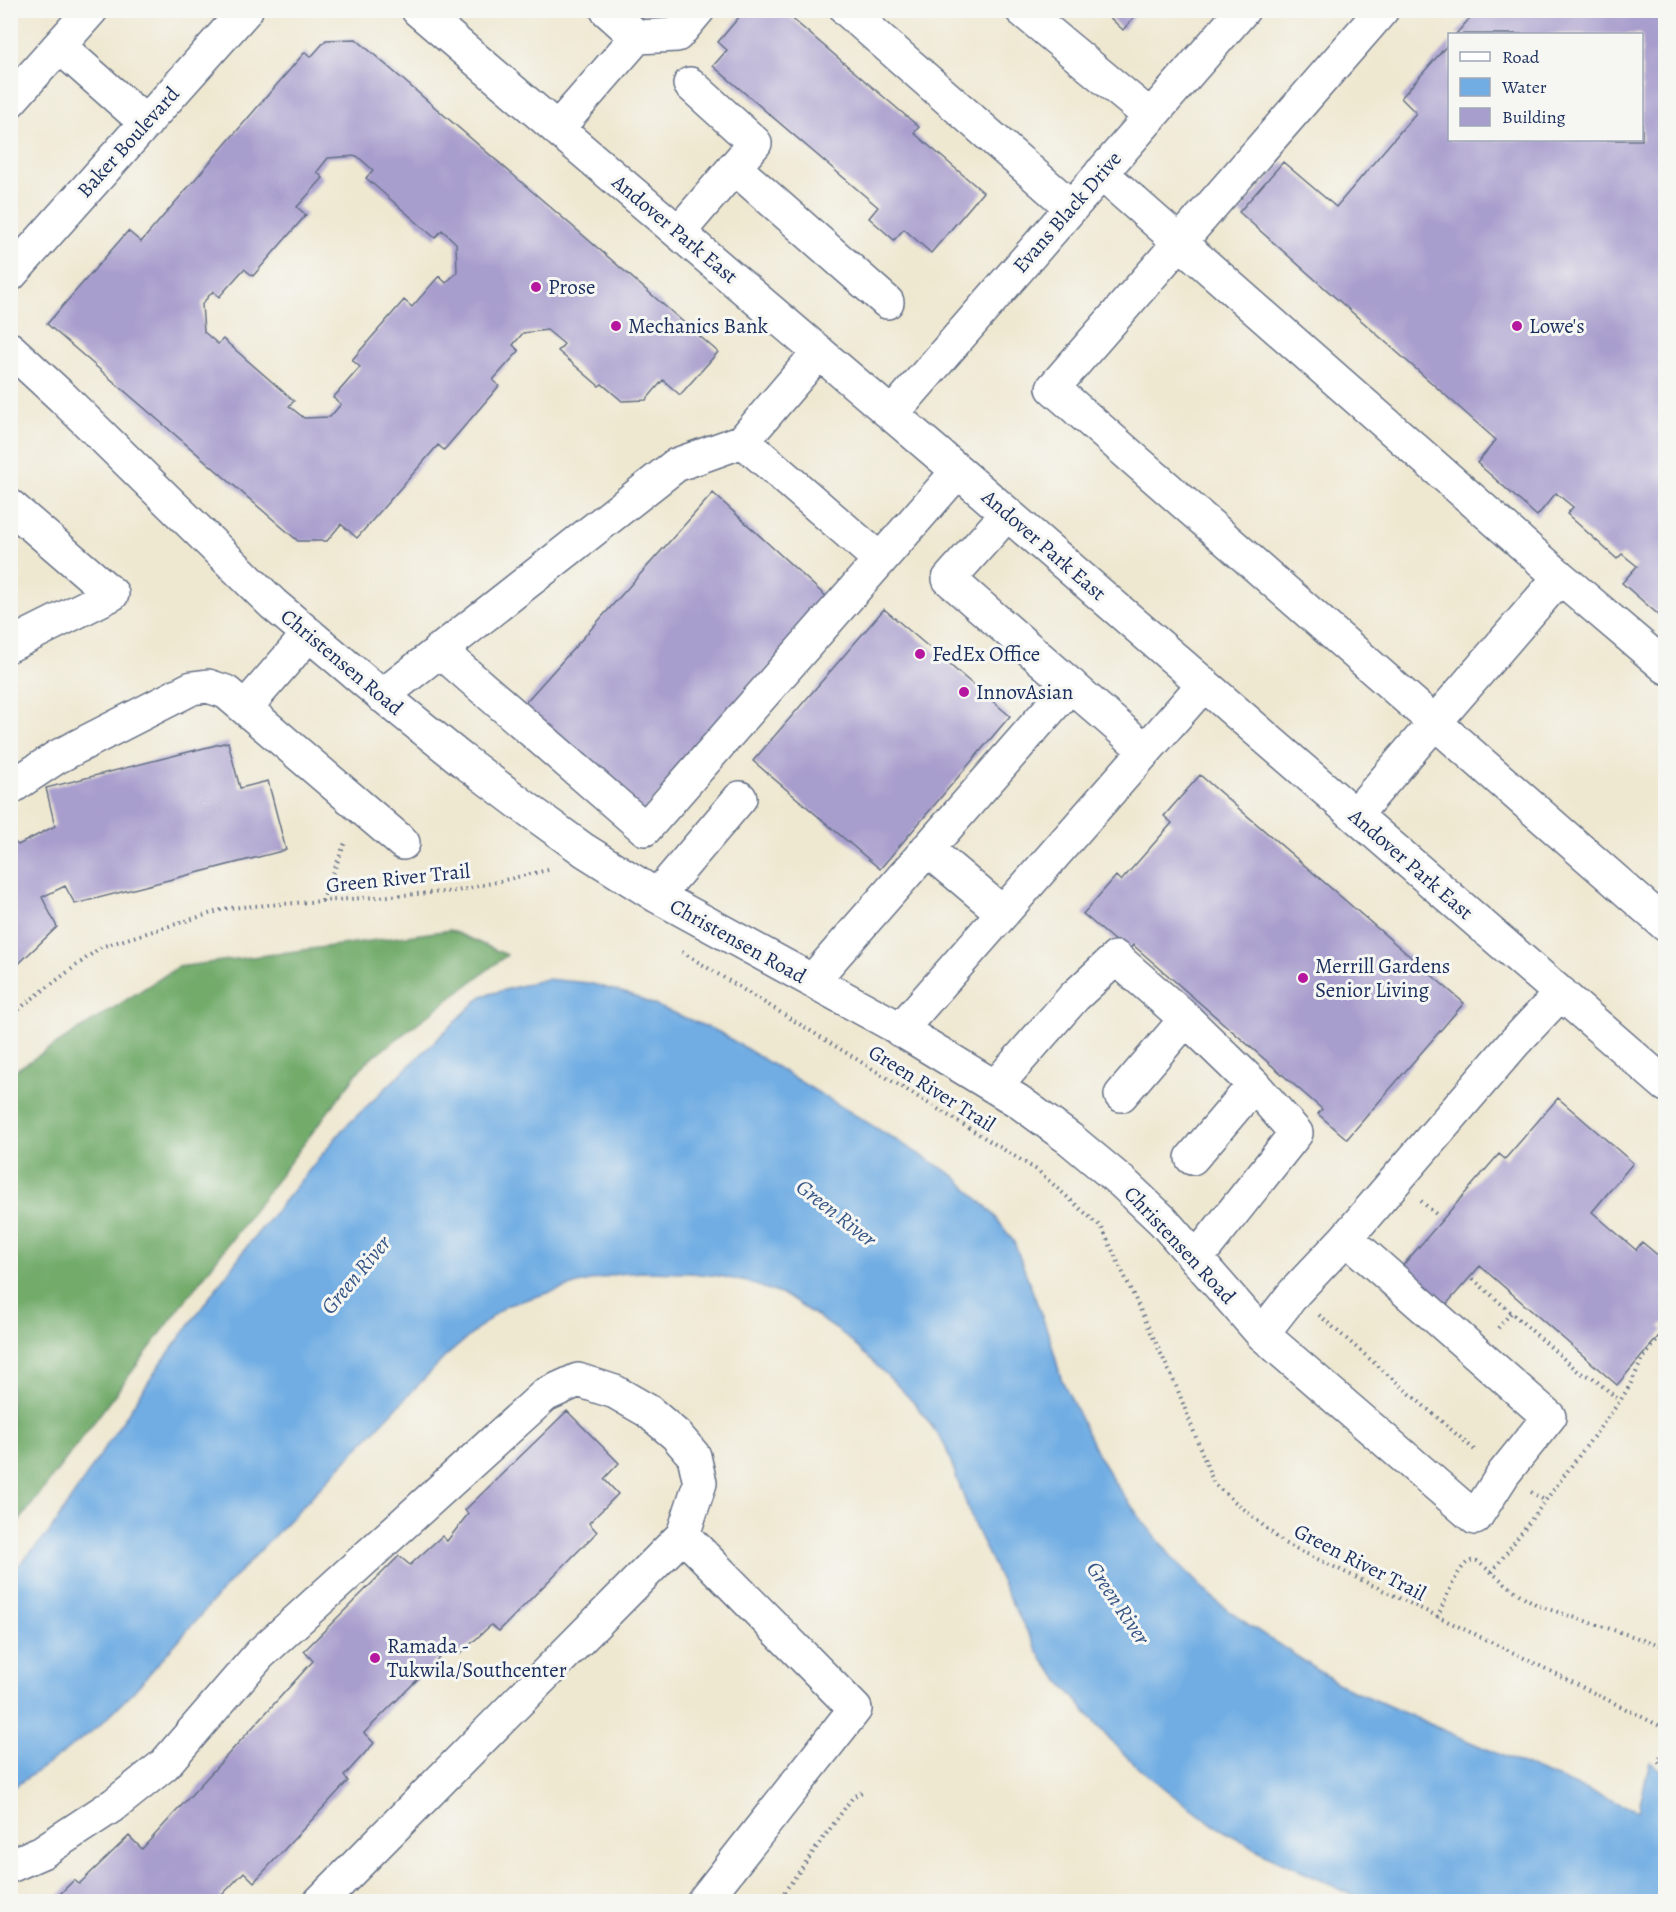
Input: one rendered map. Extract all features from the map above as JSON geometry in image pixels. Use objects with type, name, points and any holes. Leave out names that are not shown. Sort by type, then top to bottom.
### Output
[{"type":"street","points":[[10,101],[91,10]]},
{"type":"street","name":"Baker Boulevard","points":[[10,275],[246,10]]},
{"type":"street","name":"Andover Park East","points":[[418,10],[892,414],[1665,1085]]},
{"type":"street","points":[[607,10],[637,37],[677,35],[698,10]]},
{"type":"street","points":[[848,10],[1071,207]]},
{"type":"street","points":[[1022,10],[1150,116]]},
{"type":"street","name":"Evans Black Drive","points":[[892,414],[1244,10]]},
{"type":"street","points":[[1382,10],[1053,388],[1665,925]]},
{"type":"street","points":[[557,129],[637,37]]},
{"type":"street","points":[[59,46],[146,123]]},
{"type":"street","points":[[679,232],[755,142],[690,84]]},
{"type":"street","points":[[734,167],[887,302]]},
{"type":"street","points":[[1101,173],[1665,667]]},
{"type":"street","name":"Christensen Road","points":[[10,349],[273,604],[382,696],[526,808],[584,850],[657,896],[900,1030],[995,1087],[1070,1139],[1123,1183],[1163,1221],[1262,1334],[1475,1518],[1503,1473]]},
{"type":"street","points":[[382,696],[676,465],[743,441],[819,352]]},
{"type":"street","points":[[743,441],[880,560]]},
{"type":"street","points":[[439,650],[645,829],[958,471]]},
{"type":"street","points":[[10,506],[112,594],[10,645]]},
{"type":"street","points":[[1007,514],[949,579],[1145,750]]},
{"type":"street","points":[[1355,815],[1560,577]]},
{"type":"street","points":[[245,708],[309,634]]},
{"type":"street","points":[[900,1030],[1204,684]]},
{"type":"street","points":[[812,981],[1071,685]]},
{"type":"street","points":[[10,788],[57,757],[192,688],[208,686],[226,693],[245,708],[403,843]]},
{"type":"street","points":[[657,896],[740,798]]},
{"type":"street","points":[[927,849],[1003,913]]},
{"type":"street","points":[[995,1087],[1074,998],[1116,958],[1186,1019],[1254,1085],[1296,1133],[1196,1259]]},
{"type":"street","points":[[1262,1334],[1294,1293],[1347,1238],[1514,1043],[1561,993]]},
{"type":"street","points":[[1121,1095],[1186,1019]]},
{"type":"street","points":[[1192,1158],[1254,1085]]},
{"type":"street","points":[[1347,1238],[1549,1417],[1503,1473]]},
{"type":"street","points":[[10,1866],[42,1852],[115,1804],[164,1765],[260,1654],[546,1395],[578,1380],[615,1392],[648,1411],[694,1456],[700,1484],[683,1535],[333,1897]]},
{"type":"street","points":[[683,1535],[855,1709],[703,1902]]},
{"type":"path","points":[[322,901],[360,806]]},
{"type":"path","name":"Green River Trail","points":[[10,1018],[25,1004],[101,947],[228,908],[457,891],[552,869],[561,875]]},
{"type":"path","name":"Green River Trail","points":[[677,949],[1037,1170],[1102,1228],[1177,1388],[1214,1484],[1284,1543],[1516,1654],[1665,1729]]},
{"type":"path","points":[[1473,1279],[1580,1373],[1592,1377],[1620,1401]]},
{"type":"path","points":[[1294,1293],[1503,1473],[1546,1501]]},
{"type":"path","points":[[1492,1572],[1620,1401],[1642,1360],[1665,1329]]},
{"type":"path","points":[[1437,1617],[1457,1576],[1466,1564],[1470,1561],[1477,1561],[1519,1594],[1539,1606],[1665,1647]]},
{"type":"path","points":[[1665,1746],[1658,1762],[1665,1767]]},
{"type":"path","points":[[777,1902],[853,1797],[862,1792]]},
{"type":"green space","points":[[450,930],[507,955],[364,1064],[11,1532],[10,1079],[14,1071],[178,967]]},
{"type":"water","name":"Green River","points":[[546,979],[589,983],[628,994],[719,1032],[955,1176],[994,1215],[1014,1242],[1050,1338],[1061,1378],[1098,1455],[1114,1482],[1176,1562],[1218,1603],[1339,1684],[1493,1752],[1638,1811],[1650,1762],[1665,1774],[1665,1901],[1365,1901],[1267,1855],[1214,1825],[1133,1763],[1110,1740],[1044,1662],[1010,1600],[974,1525],[944,1443],[917,1406],[842,1333],[786,1296],[747,1282],[690,1273],[617,1274],[505,1306],[445,1357],[227,1585],[134,1691],[100,1725],[11,1789],[11,1573],[48,1534],[159,1366],[248,1245],[342,1130],[482,996]]},
{"type":"building","points":[[745,10],[782,10],[919,127],[914,133],[983,192],[931,253],[904,229],[894,240],[869,218],[878,207],[713,66],[727,50],[718,42]]},
{"type":"building","points":[[1102,10],[1140,10],[1123,30]]},
{"type":"building","name":"Lowe's","points":[[1477,10],[1666,10],[1666,612],[1661,617],[1622,583],[1637,566],[1622,554],[1617,559],[1567,514],[1573,507],[1556,493],[1537,516],[1477,463],[1496,440],[1239,212],[1283,162],[1336,207],[1416,113],[1401,98],[1448,44],[1448,141],[1643,141],[1643,33],[1457,33]]},
{"type":"building","name":"Prose","points":[[356,39],[718,352],[680,395],[663,380],[646,400],[622,401],[602,384],[599,386],[558,351],[564,344],[547,330],[523,333],[513,345],[519,351],[493,380],[499,386],[444,450],[438,445],[357,538],[341,524],[327,541],[298,541],[47,324],[128,231],[141,242],[305,52],[311,57],[326,40]],"holes":[[[357,156],[373,170],[366,178],[435,238],[442,230],[456,243],[457,272],[446,283],[439,276],[412,307],[404,300],[352,360],[360,367],[333,398],[341,404],[330,417],[304,418],[289,406],[294,401],[223,339],[218,344],[204,332],[202,304],[213,291],[219,297],[244,269],[253,276],[306,215],[297,207],[323,178],[317,172],[328,158]]]},
{"type":"building","points":[[713,493],[832,602],[642,813],[523,705]]},
{"type":"building","points":[[884,609],[1010,716],[880,869],[753,761]]},
{"type":"building","points":[[228,742],[240,788],[268,781],[286,850],[75,904],[65,886],[42,897],[57,927],[10,972],[10,838],[18,845],[55,826],[46,788]]},
{"type":"building","name":"Merrill Gardens Senior Living","points":[[1200,775],[1464,1003],[1347,1139],[1318,1114],[1322,1109],[1133,945],[1128,952],[1083,914],[1116,876],[1121,881],[1172,823],[1164,816]]},
{"type":"building","points":[[1558,1098],[1633,1163],[1592,1212],[1636,1250],[1642,1242],[1666,1262],[1666,1321],[1660,1327],[1664,1330],[1617,1385],[1480,1266],[1429,1324],[1385,1286],[1499,1154],[1505,1159]]},
{"type":"building","name":"Ramada - Tukwila/Southcenter","points":[[567,1411],[619,1463],[604,1479],[618,1494],[589,1523],[597,1532],[499,1631],[491,1625],[460,1654],[451,1646],[364,1733],[374,1743],[344,1776],[348,1781],[254,1882],[244,1872],[220,1897],[224,1902],[52,1902],[74,1880],[79,1884],[129,1836],[142,1849],[313,1661],[304,1651],[399,1556],[410,1565],[442,1536],[447,1541],[468,1514],[465,1510]]},
{"type":"place","name":"Prose","points":[[536,287]]},
{"type":"place","name":"Mechanics Bank","points":[[616,326]]},
{"type":"place","name":"Lowe's","points":[[1517,326]]},
{"type":"place","name":"FedEx Office","points":[[920,654]]},
{"type":"place","name":"InnovAsian","points":[[964,692]]},
{"type":"place","name":"Merrill Gardens Senior Living","points":[[1303,978]]},
{"type":"place","name":"Ramada - Tukwila/Southcenter","points":[[375,1658]]}]
